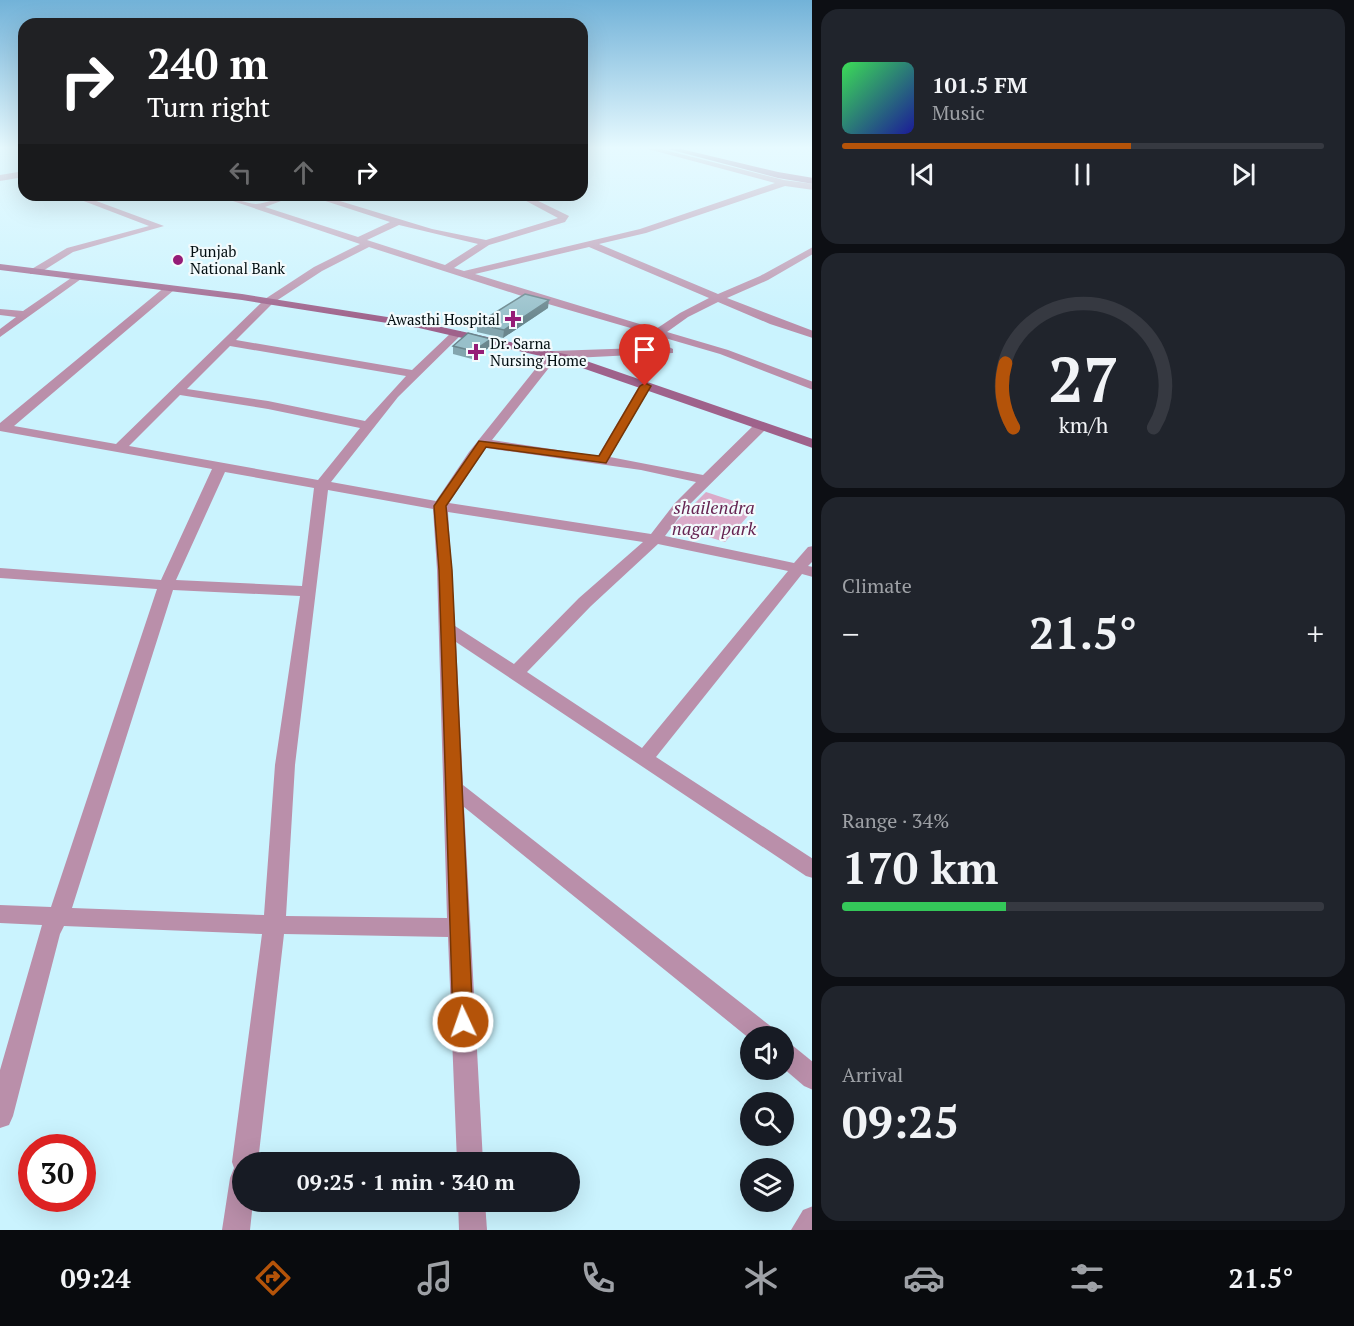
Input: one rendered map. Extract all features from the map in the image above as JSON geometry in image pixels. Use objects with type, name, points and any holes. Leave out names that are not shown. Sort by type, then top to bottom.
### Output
[{"type":"main road","points":[[0,267],[269,301],[457,333],[553,355],[812,444]]},
{"type":"street","points":[[34,272],[70,250],[159,226],[104,206]]},
{"type":"street","points":[[350,206],[461,239],[486,243]]},
{"type":"street","points":[[445,269],[486,243],[562,220],[564,216],[543,206]]},
{"type":"street","points":[[463,274],[643,231],[715,206]]},
{"type":"street","points":[[255,207],[535,297],[724,352],[812,386]]},
{"type":"street","points":[[120,447],[269,301],[361,242],[399,221]]},
{"type":"street","points":[[590,244],[716,298],[812,335]]},
{"type":"street","points":[[659,332],[674,319],[716,298],[765,278],[812,251]]},
{"type":"street","points":[[0,334],[77,277]]},
{"type":"street","points":[[0,443],[7,428],[170,288]]},
{"type":"street","points":[[0,312],[25,315]]},
{"type":"street","points":[[246,1152],[274,925],[285,765],[321,485],[415,374],[457,333]]},
{"type":"street","points":[[228,342],[415,374]]},
{"type":"street","points":[[469,1152],[440,506],[483,443],[553,355],[669,351]]},
{"type":"street","points":[[602,460],[645,386]]},
{"type":"street","points":[[177,391],[268,405],[369,426]]},
{"type":"street","points":[[516,673],[585,602],[655,539],[680,506],[761,426]]},
{"type":"street","points":[[7,428],[440,506],[655,539],[805,570]]},
{"type":"street","points":[[483,443],[602,460],[706,480]]},
{"type":"street","points":[[0,1116],[49,933],[59,915],[166,585],[220,468]]},
{"type":"street","points":[[644,758],[805,570],[812,552]]},
{"type":"street","points":[[0,573],[166,585],[309,591]]},
{"type":"street","points":[[447,628],[644,758],[810,861]]},
{"type":"street","points":[[453,788],[751,1026]]},
{"type":"street","points":[[0,914],[274,925],[458,928]]},
{"type":"street","points":[[794,1062],[812,1077]]},
{"type":"street","points":[[236,1230],[238,1212]]},
{"type":"street","points":[[472,1212],[473,1230]]},
{"type":"green space","name":"shailendra nagar park","points":[[706,492],[755,508],[725,542],[672,526]]},
{"type":"building","points":[[525,294],[549,300],[504,330],[477,324]]},
{"type":"building","points":[[468,333],[491,339],[473,351],[453,346]]},
{"type":"place","name":"Punjab National Bank","points":[[178,260]]},
{"type":"place","name":"Awasthi Hospital","points":[[513,319]]},
{"type":"place","name":"Dr. Sarna Nursing Home","points":[[476,352]]},
{"type":"route","points":[[463,1022],[454,847],[445,570],[440,506],[483,443],[602,460],[645,386]]}]
